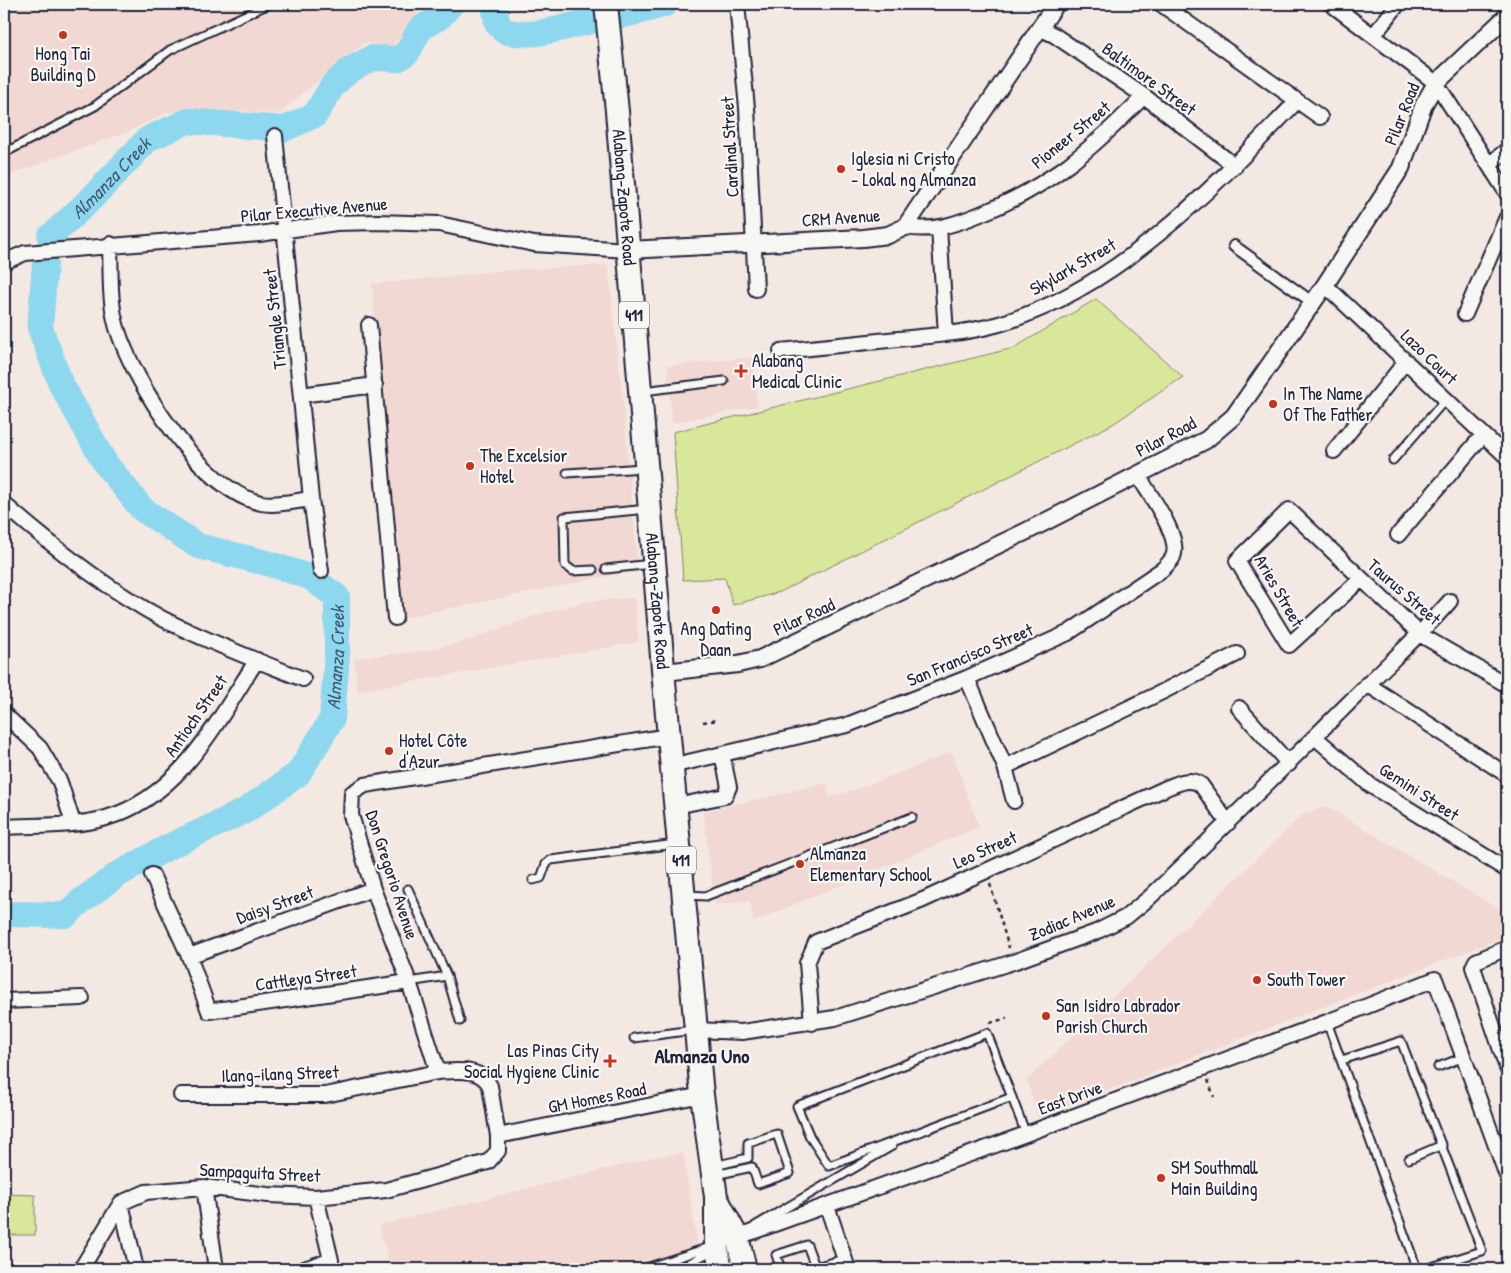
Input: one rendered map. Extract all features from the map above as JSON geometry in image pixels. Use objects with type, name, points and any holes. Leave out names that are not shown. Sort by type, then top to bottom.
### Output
[{"type":"highway","name":"Alabang-Zapote Road","points":[[607,15],[671,766],[695,1030],[713,1180],[716,1245],[721,1269]]},
{"type":"highway","name":"Alabang-Zapote Road","points":[[713,1180],[738,1237],[745,1269]]},
{"type":"street","name":"Cardinal Street","points":[[737,4],[747,108],[756,289]]},
{"type":"street","name":"CRM Avenue","points":[[628,250],[654,251],[754,242],[888,235],[905,227],[1056,4]]},
{"type":"street","points":[[1161,4],[1320,117]]},
{"type":"street","points":[[1331,4],[1436,83],[1507,192]]},
{"type":"street","points":[[1374,35],[1398,4]]},
{"type":"street","name":"Pilar Road","points":[[664,672],[738,664],[760,659],[1027,531],[1206,440],[1234,416],[1325,284],[1401,168],[1424,104],[1436,83],[1507,16]]},
{"type":"street","name":"Baltimore Street","points":[[1039,28],[1054,35],[1144,96],[1235,166]]},
{"type":"street","name":"Pioneer Street","points":[[905,227],[922,230],[939,228],[1007,204],[1052,179],[1103,138],[1144,96]]},
{"type":"street","name":"Skylark Street","points":[[781,351],[946,334],[998,324],[1032,313],[1069,295],[1131,255],[1207,193],[1296,101]]},
{"type":"street","name":"Triangle Street","points":[[275,136],[311,499],[320,571]]},
{"type":"street","points":[[1489,165],[1507,150]]},
{"type":"street","points":[[1466,314],[1507,217]]},
{"type":"street","name":"Pilar Executive Avenue","points":[[4,262],[25,253],[110,244],[259,234],[336,224],[408,222],[439,224],[534,244],[628,250]]},
{"type":"street","points":[[939,228],[946,334]]},
{"type":"street","points":[[110,244],[111,291],[117,328],[138,378],[166,422],[191,455],[230,487],[262,503],[311,499]]},
{"type":"street","points":[[1234,246],[1312,302]]},
{"type":"street","name":"Lazo Court","points":[[1325,284],[1507,457]]},
{"type":"street","points":[[369,325],[395,618]]},
{"type":"street","points":[[1334,451],[1406,361]]},
{"type":"street","points":[[301,396],[375,385]]},
{"type":"street","points":[[1398,535],[1483,435]]},
{"type":"street","name":"San Francisco Street","points":[[671,766],[847,726],[968,678],[1068,633],[1163,569],[1173,557],[1175,545],[1172,534],[1138,474]]},
{"type":"street","points":[[4,504],[101,582],[162,618],[217,645],[303,679]]},
{"type":"street","name":"Taurus Street","points":[[1289,510],[1421,635],[1507,685]]},
{"type":"street","name":"Aries Street","points":[[1289,510],[1237,561],[1289,645],[1360,579]]},
{"type":"street","name":"Zodiac Avenue","points":[[695,1030],[742,1032],[812,1023],[835,1018],[1013,962],[1096,932],[1126,917],[1150,898],[1316,738],[1367,684],[1421,635],[1450,601]]},
{"type":"street","points":[[1005,766],[1160,693],[1237,654]]},
{"type":"street","name":"Antioch Street","points":[[4,827],[73,823],[104,818],[132,808],[177,776],[196,753],[257,660]]},
{"type":"street","points":[[968,678],[1005,766],[1014,802]]},
{"type":"street","points":[[1367,684],[1507,775]]},
{"type":"street","points":[[1239,708],[1289,764]]},
{"type":"street","points":[[4,714],[40,748],[60,782],[73,823]]},
{"type":"street","name":"Don Gregorio Avenue","points":[[438,1072],[409,982],[373,889],[350,815],[352,793],[365,785],[669,736]]},
{"type":"street","name":"Gemini Street","points":[[1316,738],[1370,785],[1507,870]]},
{"type":"street","points":[[676,806],[725,796],[729,787],[722,754]]},
{"type":"street","name":"Leo Street","points":[[812,1023],[807,963],[816,942],[923,900],[1187,780],[1196,781],[1201,785],[1228,823]]},
{"type":"street","points":[[152,875],[188,956]]},
{"type":"street","name":"Daisy Street","points":[[188,956],[373,889]]},
{"type":"street","points":[[1507,948],[1476,961],[1473,967],[1507,1068]]},
{"type":"street","name":"Cattleya Street","points":[[188,956],[209,1011],[409,982]]},
{"type":"street","name":"East Drive","points":[[716,1245],[1026,1134],[1327,1022],[1434,979],[1464,1058]]},
{"type":"street","points":[[4,1001],[82,998]]},
{"type":"street","points":[[1464,1058],[1507,1176]]},
{"type":"street","points":[[438,1072],[471,1073],[486,1079],[490,1086],[498,1136]]},
{"type":"street","name":"Ilang-ilang Street","points":[[181,1095],[325,1095],[438,1072]]},
{"type":"street","name":"GM Homes Road","points":[[498,1136],[702,1095]]},
{"type":"street","name":"Sampaguita Street","points":[[120,1202],[146,1192],[204,1186],[268,1195],[316,1197],[386,1190],[488,1162],[498,1151],[498,1136]]},
{"type":"street","points":[[204,1186],[215,1262]]},
{"type":"street","points":[[304,1269],[331,1260],[316,1197]]},
{"type":"street","points":[[81,1269],[120,1202]]},
{"type":"street","points":[[120,1202],[136,1269]]},
{"type":"street","points":[[827,1206],[846,1264]]},
{"type":"lane","points":[[4,153],[95,106],[170,50],[269,4]]},
{"type":"lane","points":[[640,391],[724,381]]},
{"type":"lane","points":[[1393,460],[1446,399]]},
{"type":"lane","points":[[567,473],[646,467]]},
{"type":"lane","points":[[593,570],[573,571],[565,565],[564,517],[650,508]]},
{"type":"lane","points":[[606,569],[655,564]]},
{"type":"lane","points":[[684,895],[706,896],[912,817]]},
{"type":"lane","points":[[532,880],[541,878],[546,864],[551,860],[679,844]]},
{"type":"lane","points":[[408,889],[447,976],[460,1021]]},
{"type":"lane","points":[[409,982],[447,976]]},
{"type":"lane","points":[[1327,1022],[1417,1269]]},
{"type":"lane","points":[[634,1038],[695,1030]]},
{"type":"lane","points":[[1012,1097],[829,1166],[810,1136],[798,1106],[987,1033],[1012,1097],[1026,1134]]},
{"type":"lane","points":[[1342,1060],[1402,1041],[1482,1251],[1424,1269]]},
{"type":"lane","points":[[1438,1067],[1464,1058]]},
{"type":"lane","points":[[777,1134],[790,1173],[758,1184],[752,1167],[713,1180],[748,1158],[750,1155],[748,1143],[777,1134]]},
{"type":"lane","points":[[679,1269],[912,1134]]},
{"type":"lane","points":[[1409,1159],[1442,1145]]},
{"type":"lane","points":[[643,1269],[716,1245]]},
{"type":"lane","points":[[781,1269],[776,1255],[807,1245],[815,1268],[846,1264]]},
{"type":"path","points":[[703,722],[718,720]]},
{"type":"path","points":[[986,871],[1013,962]]},
{"type":"shaded area","points":[[4,4],[426,4],[391,48],[364,43],[278,114],[241,111],[168,112],[130,131],[4,177]]},
{"type":"shaded area","points":[[513,4],[588,4],[588,5],[514,11]]},
{"type":"shaded area","name":"The Excelsior Hotel","points":[[608,265],[624,412],[638,570],[403,618],[372,284],[510,270]]},
{"type":"shaded area","points":[[753,357],[758,406],[672,423],[667,366]]},
{"type":"shaded area","points":[[634,598],[639,642],[357,691],[354,658],[431,650],[471,639],[540,614],[589,601]]},
{"type":"shaded area","name":"Almanza Elementary School","points":[[952,752],[979,827],[753,922],[750,901],[715,905],[703,812],[827,783],[830,797],[871,784]]},
{"type":"shaded area","name":"South Tower","points":[[1326,806],[1507,914],[1507,936],[1038,1117],[1027,1080],[1301,816]]},
{"type":"shaded area","points":[[683,1153],[698,1247],[633,1269],[391,1269],[379,1225],[655,1157]]},
{"type":"green space","points":[[1096,299],[1183,377],[1113,424],[780,592],[733,605],[725,578],[683,580],[673,432],[1014,348]]},
{"type":"green space","points":[[4,1194],[35,1195],[35,1235],[4,1235]]},
{"type":"waterway","name":"Almanza Creek","points":[[50,237],[90,200],[148,139],[188,121],[284,129],[315,115],[333,85],[350,70],[372,58],[397,59],[407,53],[420,29],[441,16],[451,4]]},
{"type":"waterway","name":"Almanza Creek","points":[[494,4],[497,23],[504,31],[525,34],[556,30],[665,4]]},
{"type":"waterway","name":"Almanza Creek","points":[[4,914],[66,915],[81,901],[117,875],[170,846],[245,811],[298,774],[332,719],[337,654],[337,597],[310,577],[267,563],[198,546],[142,509],[105,463],[61,384],[40,328],[45,263]]},
{"type":"place","name":"Hong Tai Building D","points":[[63,35]]},
{"type":"place","name":"Iglesia ni Cristo - Lokal ng Almanza","points":[[841,169]]},
{"type":"place","name":"Alabang Medical Clinic","points":[[741,371]]},
{"type":"place","name":"In The Name Of The Father","points":[[1273,404]]},
{"type":"place","name":"The Excelsior Hotel","points":[[470,466]]},
{"type":"place","name":"Ang Dating Daan","points":[[716,610]]},
{"type":"place","name":"Hotel Côte d'Azur","points":[[389,751]]},
{"type":"place","name":"Almanza Elementary School","points":[[800,864]]},
{"type":"place","name":"South Tower","points":[[1257,980]]},
{"type":"place","name":"San Isidro Labrador Parish Church","points":[[1046,1016]]},
{"type":"place","name":"Las Pinas City Social Hygiene Clinic","points":[[610,1061]]},
{"type":"place","name":"SM Southmall Main Building","points":[[1161,1178]]},
{"type":"district","name":"Almanza Uno","points":[[702,1056]]}]
